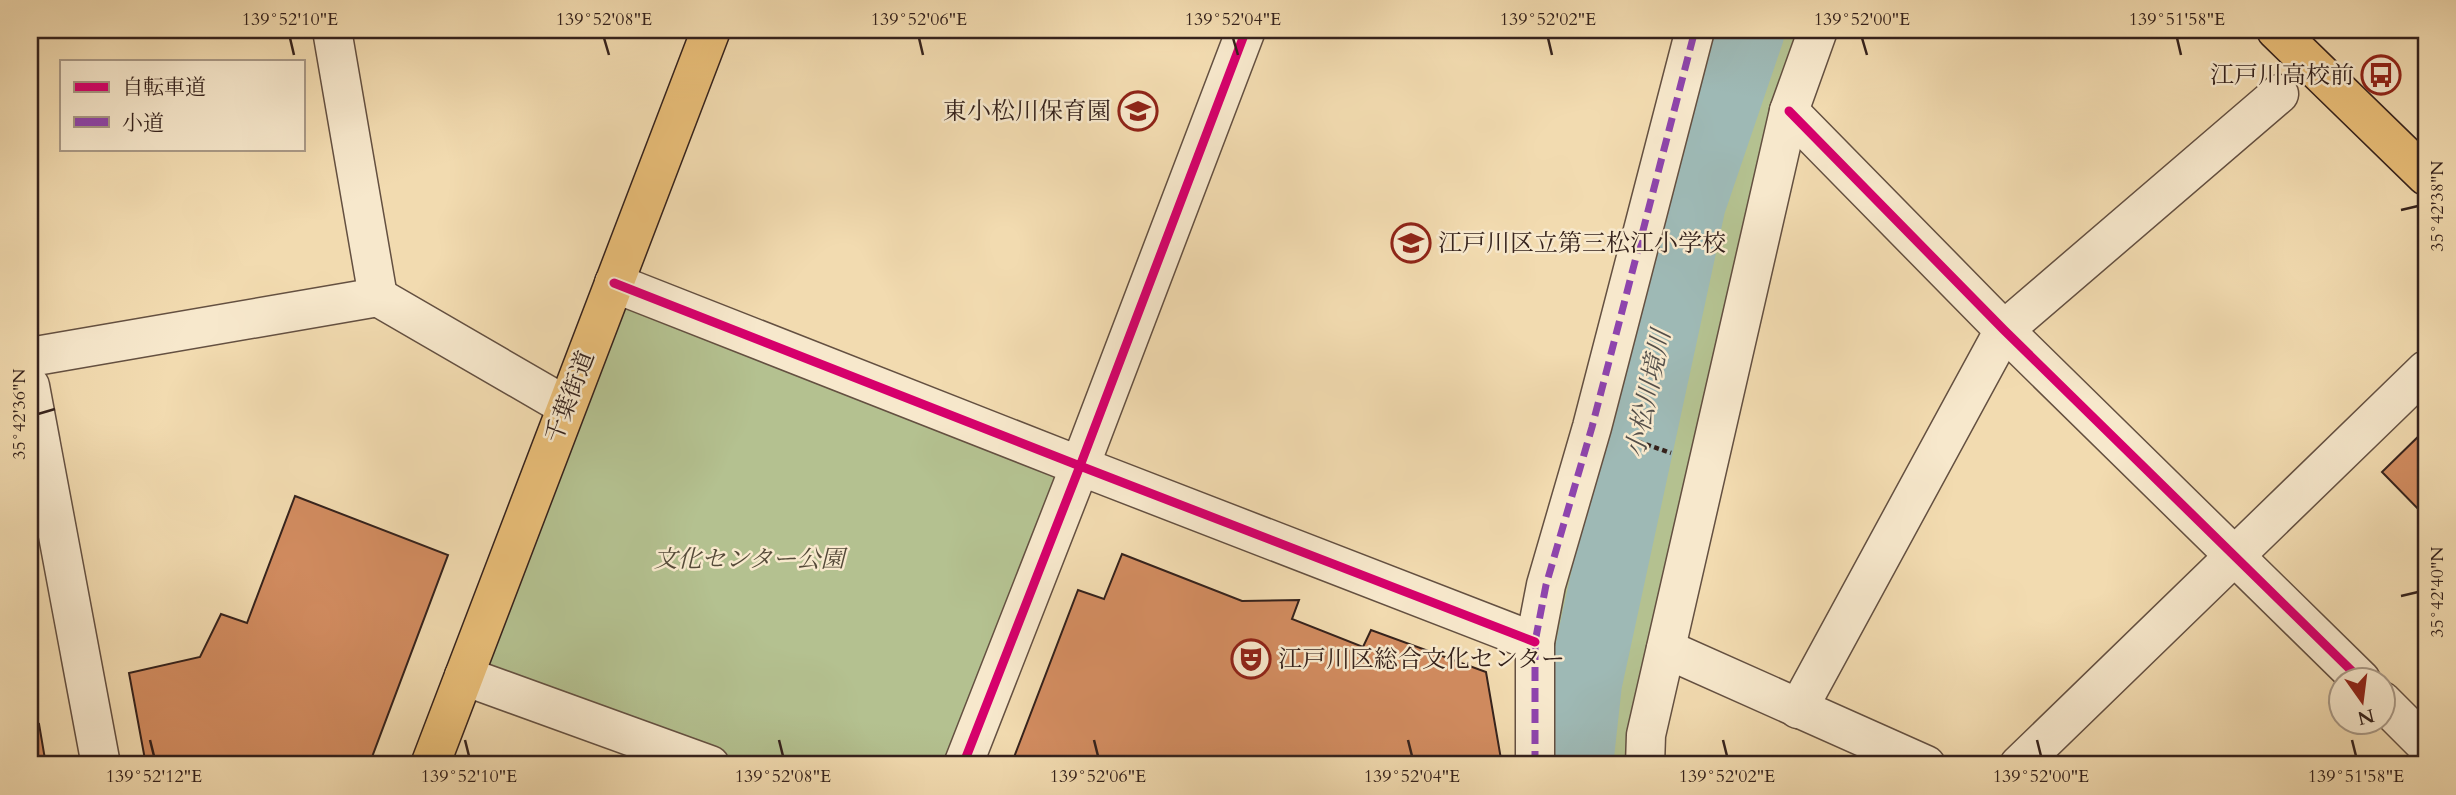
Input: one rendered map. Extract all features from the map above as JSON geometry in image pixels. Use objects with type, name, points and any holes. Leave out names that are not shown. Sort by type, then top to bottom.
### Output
[{"type":"main road","name":"千葉街道","points":[[430,765],[712,30]]},
{"type":"main road","points":[[2276,30],[2426,176]]},
{"type":"street","points":[[332,30],[378,297]]},
{"type":"street","points":[[963,765],[1246,30]]},
{"type":"street","points":[[1535,765],[1535,642],[1546,585],[1592,428],[1695,30]]},
{"type":"street","points":[[1645,765],[1646,735],[1789,111],[1818,30]]},
{"type":"street","points":[[1798,709],[2004,330],[2278,94]]},
{"type":"street","points":[[1789,111],[2004,330],[2347,666]]},
{"type":"street","points":[[614,283],[1535,642]]},
{"type":"street","points":[[30,357],[378,297],[566,406]]},
{"type":"street","points":[[2019,765],[2426,370]]},
{"type":"street","points":[[30,386],[102,765]]},
{"type":"street","points":[[1666,649],[1926,765]]},
{"type":"street","points":[[464,676],[710,765]]},
{"type":"street","points":[[2396,715],[2426,745]]},
{"type":"path","points":[[1621,435],[1682,457]]},
{"type":"green space","points":[[1706,30],[1808,30],[1634,765],[1539,765],[1542,647]]},
{"type":"green space","name":"文化センター公園","points":[[623,301],[1062,472],[950,765],[746,765],[483,671]]},
{"type":"building","points":[[2426,429],[2426,517],[2382,472]]},
{"type":"building","points":[[295,496],[448,555],[369,765],[146,765],[129,673],[200,657],[221,614],[247,623]]},
{"type":"building","name":"江戸川区総合文化センター","points":[[1122,554],[1242,601],[1299,600],[1292,619],[1363,647],[1371,630],[1486,672],[1502,765],[1011,765],[1078,590],[1104,599]]},
{"type":"building","points":[[39,724],[46,765],[30,765],[30,726]]},
{"type":"waterway","name":"小松川境川","points":[[1576,765],[1585,683],[1689,203],[1748,30]]},
{"type":"marked path","points":[[1535,765],[1535,642],[1546,585],[1592,427],[1695,30]]},
{"type":"cycle path","points":[[614,283],[1080,466],[1246,30]]},
{"type":"cycle path","points":[[1789,111],[2004,330],[2347,666]]},
{"type":"cycle path","points":[[963,765],[1080,466],[1535,642]]},
{"type":"place","name":"江戸川高校前","points":[[2381,75]]},
{"type":"place","name":"東小松川保育園","points":[[1138,111]]},
{"type":"place","name":"江戸川区立第三松江小学校","points":[[1411,243]]},
{"type":"place","name":"江戸川区総合文化センター","points":[[1251,659]]}]
